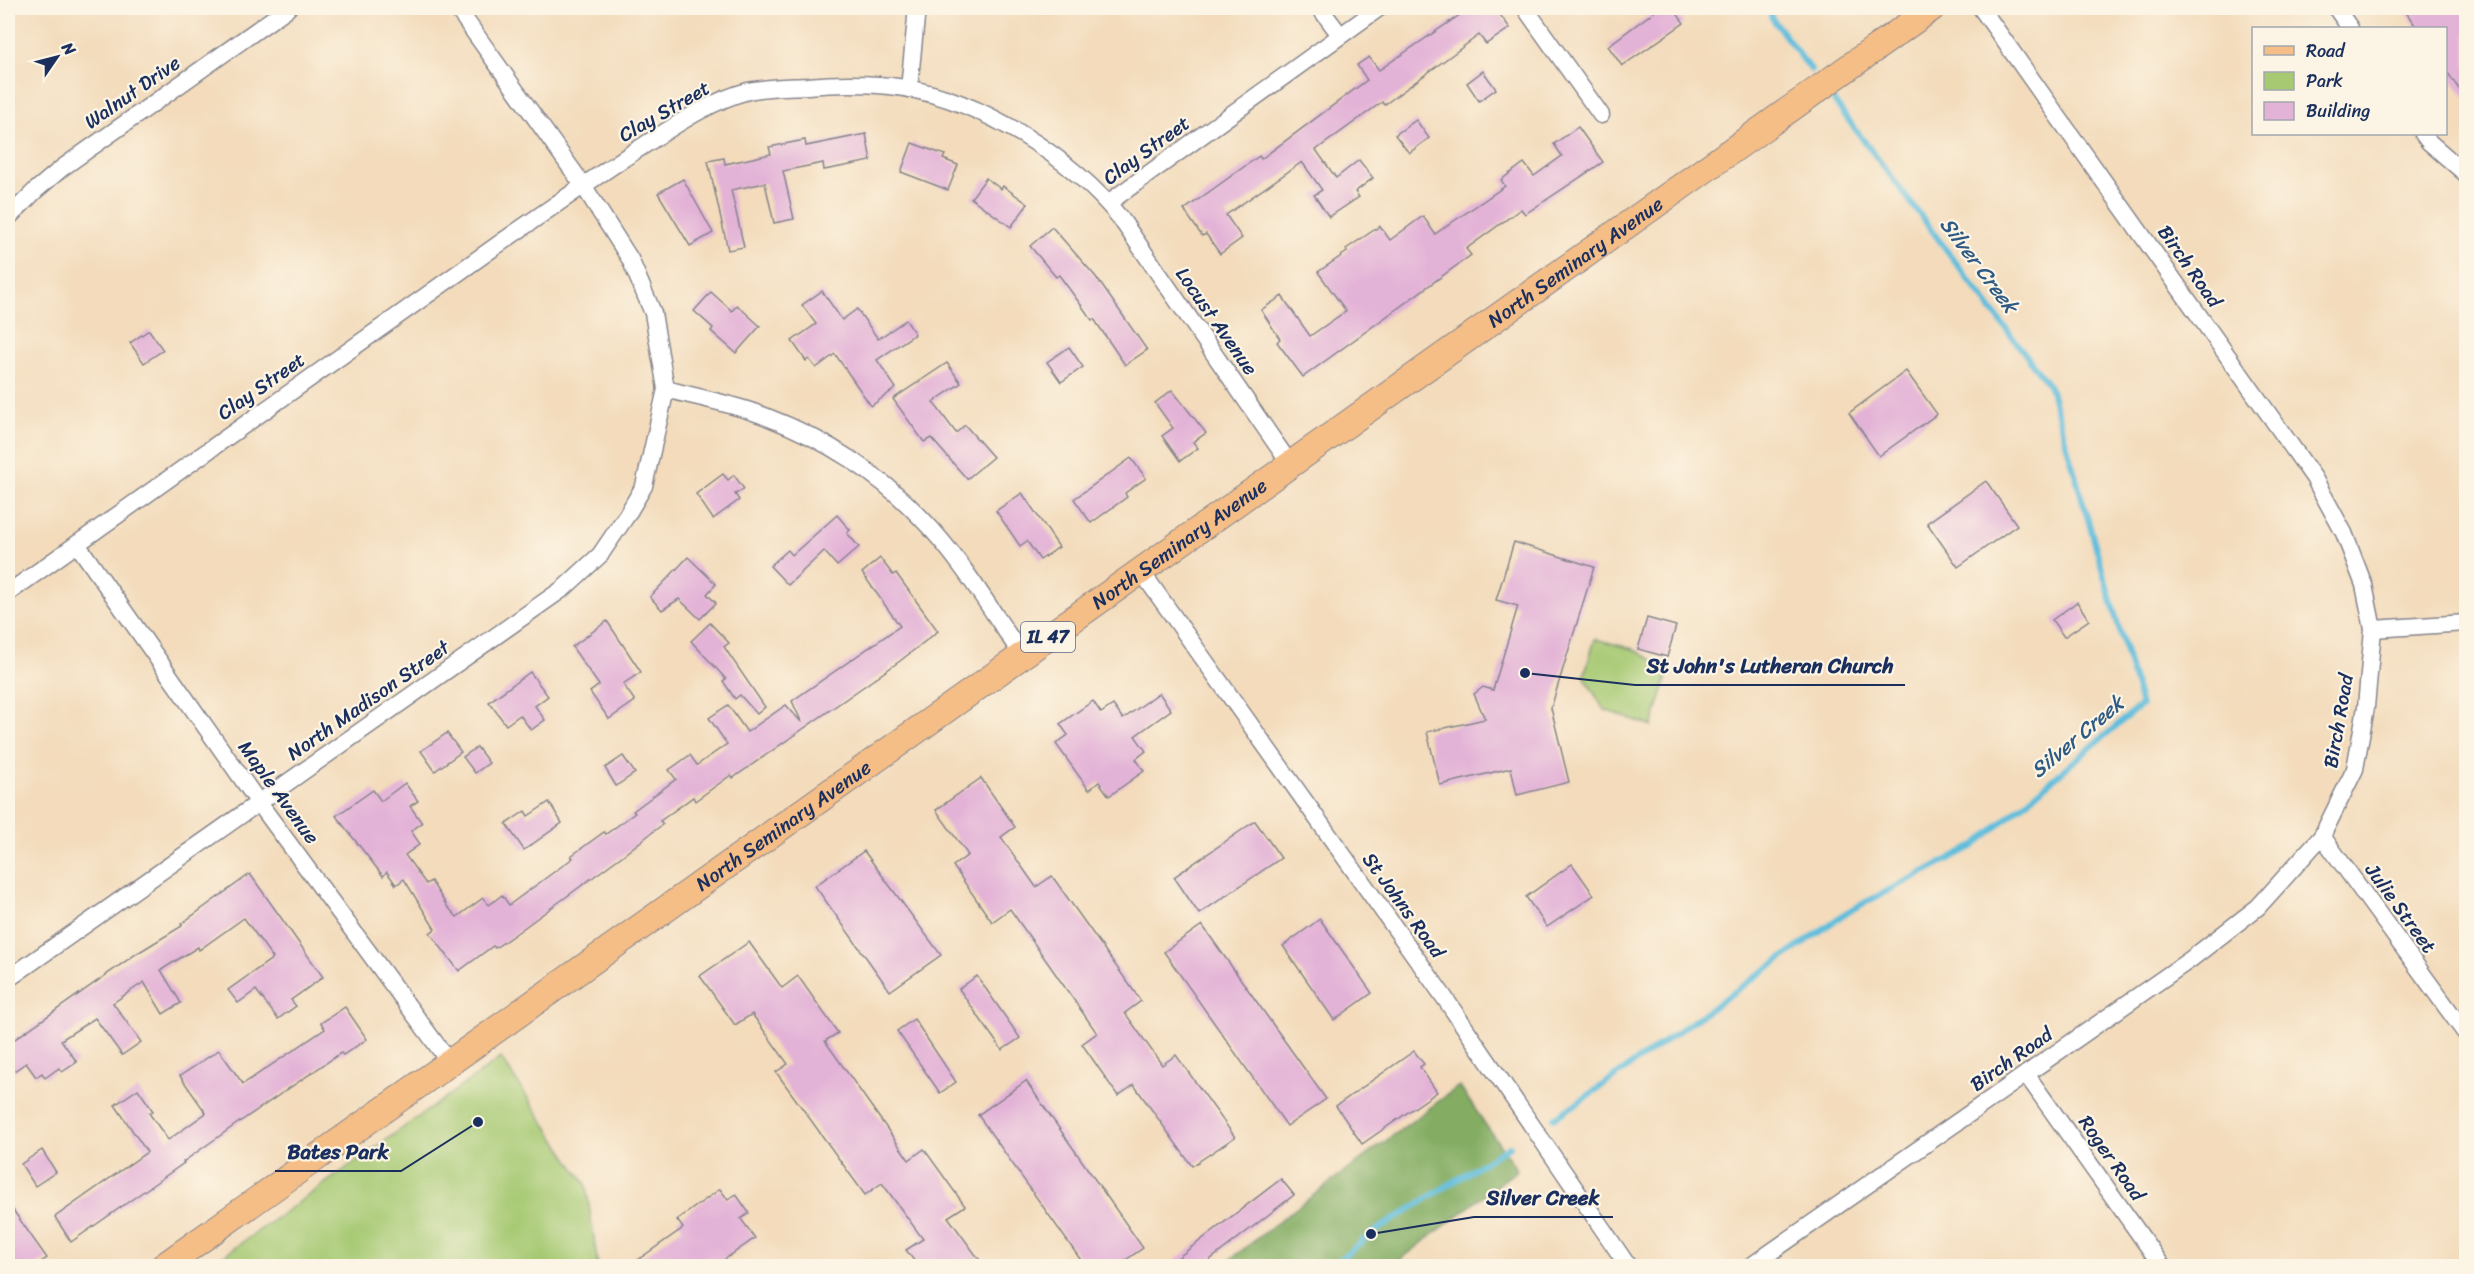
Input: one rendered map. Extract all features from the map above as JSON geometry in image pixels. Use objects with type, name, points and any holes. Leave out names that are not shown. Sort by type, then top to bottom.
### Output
[{"type":"main road","name":"North Seminary Avenue","points":[[164,1266],[1932,8]]},
{"type":"street","name":"Walnut Drive","points":[[8,218],[62,168],[288,8]]},
{"type":"street","points":[[457,8],[583,185],[630,259],[653,313],[666,389],[766,416],[824,443],[881,480],[923,519],[958,563],[1022,655]]},
{"type":"street","points":[[909,89],[917,8]]},
{"type":"street","points":[[1320,8],[1340,35]]},
{"type":"street","name":"Clay Street","points":[[8,593],[274,401],[583,185],[679,123],[713,105],[749,91],[819,85],[864,83],[909,89],[954,102],[998,121],[1046,148],[1108,203],[1379,8]]},
{"type":"street","points":[[1525,8],[1601,115]]},
{"type":"street","name":"Birch Road","points":[[1751,1266],[2191,959],[2258,907],[2322,836],[2355,769],[2366,707],[2373,629],[2364,585],[2344,533],[2314,478],[1981,8]]},
{"type":"street","points":[[2336,8],[2349,27]]},
{"type":"street","points":[[2424,135],[2466,174]]},
{"type":"street","name":"Locust Avenue","points":[[1108,203],[1290,464]]},
{"type":"street","name":"North Madison Street","points":[[8,979],[564,588],[600,555],[644,486],[666,389]]},
{"type":"street","name":"Maple Avenue","points":[[77,544],[259,803],[450,1063]]},
{"type":"street","name":"St Johns Road","points":[[1141,571],[1444,997],[1628,1266]]},
{"type":"street","points":[[2373,629],[2466,623]]},
{"type":"street","name":"Julie Street","points":[[2322,836],[2466,1034]]},
{"type":"street","name":"Roger Road","points":[[2026,1074],[2163,1266]]},
{"type":"green space","points":[[1595,639],[1633,649],[1669,670],[1652,726],[1604,710],[1584,676]]},
{"type":"green space","points":[[501,1058],[586,1185],[598,1266],[209,1266]]},
{"type":"green space","points":[[1459,1086],[1517,1170],[1392,1266],[1222,1266],[1291,1212]]},
{"type":"building","points":[[1470,8],[1495,8],[1510,28],[1486,44],[1479,35],[1384,105],[1382,102],[1316,150],[1336,178],[1359,160],[1373,178],[1355,192],[1359,197],[1329,217],[1314,195],[1322,190],[1302,162],[1226,215],[1242,238],[1220,254],[1206,234],[1202,236],[1184,210],[1259,156],[1261,159],[1367,80],[1357,65],[1369,57],[1379,70]]},
{"type":"building","points":[[1659,8],[1673,8],[1684,23],[1622,66],[1608,46]]},
{"type":"building","points":[[2403,8],[2466,8],[2466,99],[2447,72],[2447,27],[2416,27]]},
{"type":"building","points":[[1483,71],[1496,89],[1479,101],[1467,83]]},
{"type":"building","points":[[1416,120],[1429,138],[1409,153],[1395,135]]},
{"type":"building","points":[[1578,127],[1603,162],[1525,214],[1521,209],[1466,249],[1471,255],[1303,377],[1277,342],[1280,339],[1261,310],[1282,296],[1310,336],[1346,311],[1318,272],[1347,252],[1346,249],[1380,226],[1390,240],[1423,216],[1435,234],[1505,186],[1501,180],[1524,163],[1534,176],[1562,156],[1554,144]]},
{"type":"building","points":[[866,134],[871,161],[824,170],[823,163],[783,171],[794,219],[774,223],[765,183],[731,190],[744,247],[728,250],[708,161],[724,158],[725,164],[771,154],[769,147],[805,140],[806,146]]},
{"type":"building","points":[[912,143],[945,155],[943,159],[958,165],[948,190],[901,172]]},
{"type":"building","points":[[986,178],[1001,189],[1003,186],[1028,204],[1011,227],[971,198]]},
{"type":"building","points":[[683,179],[713,233],[690,246],[658,193]]},
{"type":"building","points":[[1052,227],[1096,277],[1147,350],[1125,365],[1094,319],[1092,320],[1059,275],[1056,277],[1030,246]]},
{"type":"building","points":[[822,291],[842,320],[857,309],[878,339],[906,320],[915,334],[877,360],[896,388],[871,406],[835,354],[816,368],[809,359],[806,361],[792,341],[816,324],[802,305]]},
{"type":"building","points":[[711,292],[732,311],[737,305],[760,326],[736,353],[711,331],[713,328],[694,311]]},
{"type":"building","points":[[149,330],[163,350],[144,363],[130,343]]},
{"type":"building","points":[[1069,347],[1083,367],[1061,382],[1047,362]]},
{"type":"building","points":[[947,363],[961,383],[933,402],[956,433],[965,425],[993,457],[967,479],[931,438],[924,442],[893,399]]},
{"type":"building","points":[[1906,371],[1937,414],[1879,456],[1849,413]]},
{"type":"building","points":[[1172,390],[1206,433],[1193,442],[1198,448],[1180,461],[1162,436],[1173,428],[1155,403]]},
{"type":"building","points":[[1131,458],[1146,478],[1125,493],[1127,497],[1091,523],[1074,499]]},
{"type":"building","points":[[723,474],[728,480],[734,475],[744,489],[735,494],[739,500],[713,519],[696,494]]},
{"type":"building","points":[[1986,481],[2017,525],[1958,567],[1927,523]]},
{"type":"building","points":[[1022,493],[1059,547],[1040,560],[1027,541],[1020,546],[996,511]]},
{"type":"building","points":[[837,515],[850,530],[847,533],[859,547],[837,566],[824,551],[788,585],[770,566],[788,550],[792,555]]},
{"type":"building","points":[[1514,542],[1594,567],[1551,708],[1569,782],[1517,795],[1511,768],[1440,785],[1427,732],[1485,719],[1474,694],[1483,687],[1493,690],[1518,606],[1496,600]]},
{"type":"building","points":[[688,557],[716,584],[707,594],[716,603],[700,619],[679,599],[662,610],[650,597]]},
{"type":"building","points":[[880,558],[893,575],[896,573],[938,631],[900,661],[733,778],[731,775],[695,801],[693,797],[660,821],[663,824],[622,856],[514,935],[495,948],[493,946],[459,971],[430,933],[435,929],[404,879],[396,885],[387,872],[383,876],[336,816],[373,790],[381,801],[405,783],[418,801],[410,806],[422,823],[411,831],[420,844],[405,855],[426,884],[431,881],[457,917],[483,898],[489,905],[502,895],[509,905],[573,858],[571,856],[635,813],[633,811],[676,779],[669,770],[690,755],[697,765],[727,744],[709,718],[728,705],[747,732],[786,705],[802,723],[792,701],[900,626],[862,573]]},
{"type":"building","points":[[2077,602],[2089,620],[2064,637],[2052,620]]},
{"type":"building","points":[[1647,618],[1676,626],[1667,657],[1638,649]]},
{"type":"building","points":[[607,621],[641,672],[623,684],[635,701],[609,719],[590,692],[599,685],[572,647]]},
{"type":"building","points":[[710,623],[729,643],[724,647],[765,707],[757,714],[740,695],[735,699],[723,681],[726,679],[691,641]]},
{"type":"building","points":[[530,672],[548,696],[535,706],[545,720],[531,730],[520,715],[506,725],[489,702]]},
{"type":"building","points":[[1159,693],[1171,710],[1135,736],[1146,751],[1136,759],[1144,771],[1109,796],[1099,782],[1089,790],[1056,744],[1068,735],[1060,724],[1093,701],[1101,713],[1113,705],[1123,719]]},
{"type":"building","points":[[447,733],[461,752],[435,771],[421,751]]},
{"type":"building","points":[[477,747],[489,763],[475,773],[463,757]]},
{"type":"building","points":[[623,756],[635,773],[616,786],[605,768]]},
{"type":"building","points":[[981,778],[1015,827],[1001,837],[1036,887],[1052,876],[1141,1001],[1125,1013],[1162,1065],[1176,1055],[1235,1137],[1192,1166],[1134,1085],[1118,1096],[1082,1044],[1097,1033],[1010,909],[992,922],[953,866],[968,855],[936,810]]},
{"type":"building","points":[[549,802],[562,823],[524,850],[506,824],[525,811],[528,816]]},
{"type":"building","points":[[1255,821],[1281,858],[1199,914],[1174,877]]},
{"type":"building","points":[[864,851],[941,955],[890,991],[815,886]]},
{"type":"building","points":[[1572,864],[1594,895],[1547,927],[1526,897]]},
{"type":"building","points":[[250,874],[323,977],[291,1000],[296,1006],[278,1019],[256,990],[238,1003],[228,990],[273,958],[244,918],[199,950],[198,947],[161,970],[181,1003],[163,1014],[144,982],[113,1003],[141,1042],[122,1055],[95,1018],[61,1040],[77,1062],[62,1072],[59,1068],[45,1078],[42,1073],[36,1077],[26,1063],[8,1075],[8,1044],[136,954],[182,926],[181,924]]},
{"type":"building","points":[[1320,919],[1372,993],[1334,1020],[1283,946]]},
{"type":"building","points":[[1202,925],[1326,1099],[1287,1126],[1164,952]]},
{"type":"building","points":[[749,942],[782,988],[798,976],[838,1033],[825,1041],[909,1160],[924,1149],[965,1206],[948,1217],[984,1266],[918,1266],[906,1250],[923,1239],[882,1183],[865,1195],[776,1072],[788,1064],[752,1014],[735,1025],[700,976]]},
{"type":"building","points":[[977,976],[1020,1038],[1002,1050],[959,989]]},
{"type":"building","points":[[345,1007],[367,1039],[343,1055],[341,1053],[235,1125],[71,1242],[55,1217],[147,1152],[115,1105],[138,1089],[153,1111],[149,1113],[168,1140],[206,1113],[180,1076],[219,1050],[243,1084],[325,1029],[321,1023]]},
{"type":"building","points":[[914,1019],[956,1082],[940,1093],[897,1031]]},
{"type":"building","points":[[1414,1051],[1424,1064],[1420,1067],[1437,1092],[1362,1144],[1336,1106]]},
{"type":"building","points":[[1026,1081],[1143,1248],[1117,1266],[1085,1266],[978,1115]]},
{"type":"building","points":[[42,1150],[56,1172],[35,1186],[21,1164]]},
{"type":"building","points":[[1281,1179],[1294,1195],[1202,1266],[1167,1266]]},
{"type":"building","points":[[720,1189],[728,1200],[736,1194],[749,1213],[741,1219],[755,1238],[715,1266],[629,1266],[683,1228],[677,1220]]},
{"type":"building","points":[[8,1203],[47,1258],[35,1266],[8,1266]]},
{"type":"waterway","name":"Silver Creek","points":[[1771,8],[1771,17],[1811,70]]},
{"type":"waterway","name":"Silver Creek","points":[[1554,1118],[1847,912],[1974,846],[2141,705],[2050,387],[1834,101]]},
{"type":"waterway","name":"Silver Creek","points":[[1332,1266],[1371,1234],[1510,1146]]},
{"type":"place","name":"St John's Lutheran Church","points":[[1525,673]]},
{"type":"place","name":"Bates Park","points":[[478,1122]]},
{"type":"place","name":"Silver Creek","points":[[1371,1234]]}]
